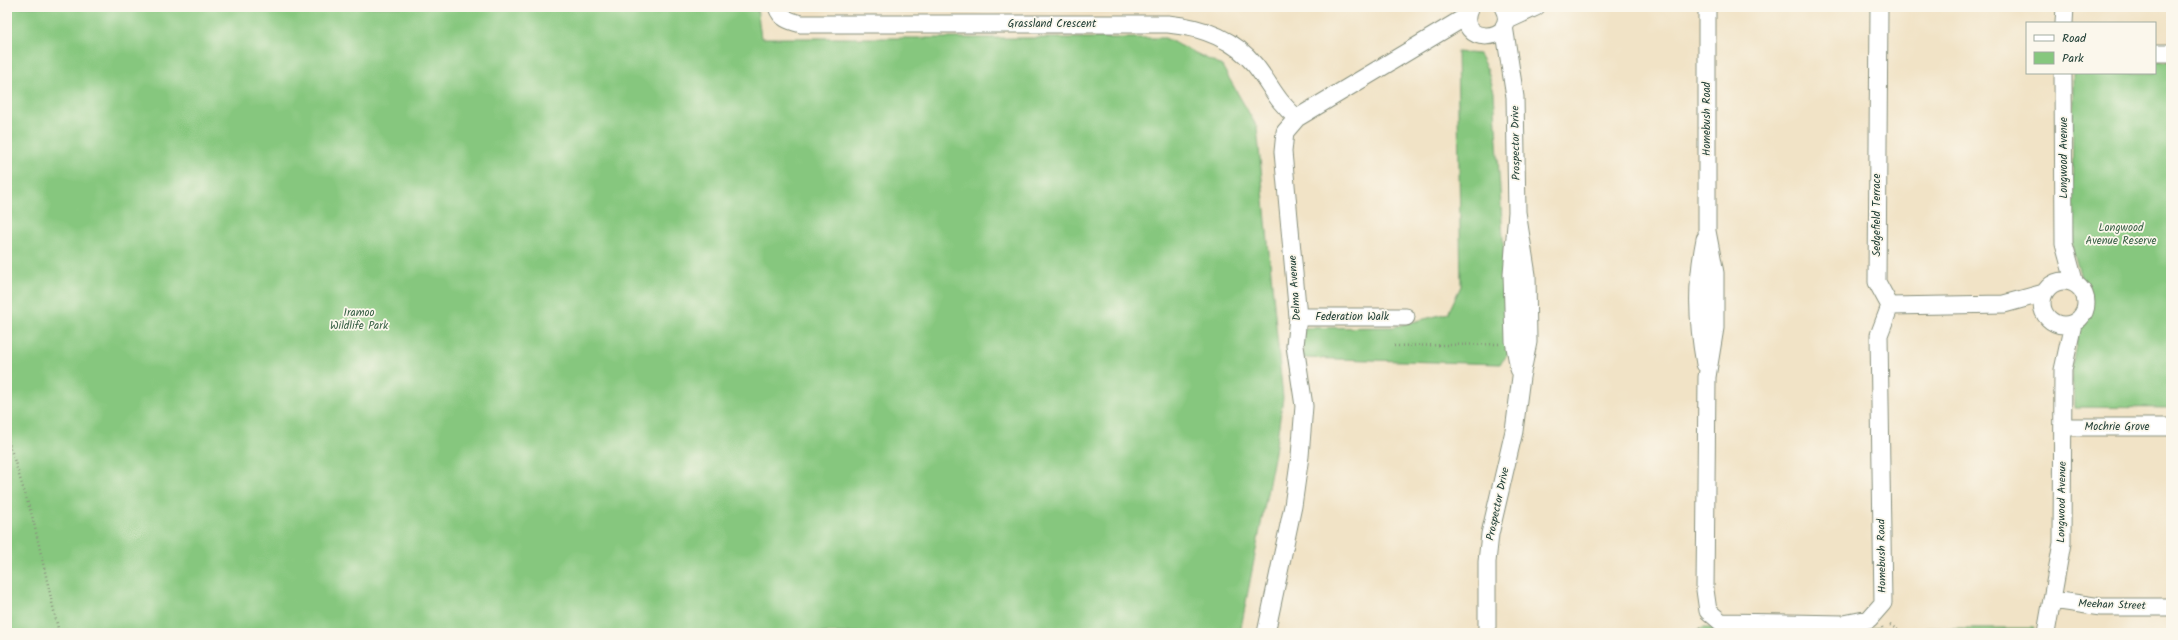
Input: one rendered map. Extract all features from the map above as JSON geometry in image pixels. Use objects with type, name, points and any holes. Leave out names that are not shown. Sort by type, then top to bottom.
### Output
[{"type":"street","name":"Grassland Crescent","points":[[777,7],[779,12],[788,21],[801,24],[1168,24],[1194,27],[1216,35],[1237,48],[1254,64],[1276,98],[1296,118]]},
{"type":"street","name":"Delma Avenue","points":[[1426,42],[1478,35],[1495,35],[1504,18],[1536,7]]},
{"type":"street","name":"Homebush Road","points":[[1706,7],[1707,231],[1699,272],[1698,328],[1707,378],[1705,590],[1708,611],[1721,622],[1844,624],[1869,619],[1883,603],[1879,335],[1890,306]]},
{"type":"street","name":"Sedgefield Terrace","points":[[1879,7],[1877,282],[1890,306]]},
{"type":"street","points":[[2064,22],[2065,7]]},
{"type":"street","name":"Delma Avenue","points":[[1266,633],[1293,506],[1300,456],[1304,406],[1295,346],[1298,317],[1283,139],[1289,126],[1296,118],[1426,42],[1469,9]]},
{"type":"street","points":[[1469,9],[1467,22],[1478,35]]},
{"type":"street","name":"Prospector Drive","points":[[1487,633],[1487,562],[1490,534],[1514,431],[1520,377],[1514,341],[1512,274],[1517,212],[1514,97],[1504,18]]},
{"type":"street","name":"Prospector Drive","points":[[1478,35],[1497,50],[1511,75]]},
{"type":"street","points":[[2156,53],[2171,53]]},
{"type":"street","name":"Longwood Avenue","points":[[2063,74],[2064,244],[2075,284]]},
{"type":"street","name":"Longwood Avenue","points":[[2048,288],[2064,244]]},
{"type":"street","points":[[1890,306],[2004,304],[2048,318],[2059,325],[2072,324],[2082,316],[2086,305],[2084,293],[2075,284],[2068,281],[2004,304]]},
{"type":"street","points":[[2048,288],[2042,306],[2048,318]]},
{"type":"street","name":"Federation Walk","points":[[1298,317],[1406,316]]},
{"type":"street","name":"Longwood Avenue","points":[[2048,318],[2063,370]]},
{"type":"street","name":"Longwood Avenue","points":[[2046,633],[2062,543],[2063,370],[2072,324]]},
{"type":"street","name":"Mochrie Grove","points":[[2063,427],[2171,426]]},
{"type":"street","name":"Meehan Street","points":[[2053,600],[2101,607],[2171,607]]},
{"type":"path","points":[[1394,346],[1502,344]]},
{"type":"path","points":[[7,437],[33,519],[59,633]]},
{"type":"path","points":[[1694,633],[1706,623]]},
{"type":"path","points":[[1890,625],[1903,633],[2025,633]]},
{"type":"green space","name":"Iramoo Wildlife Park","points":[[7,7],[757,7],[761,38],[1165,38],[1222,66],[1257,127],[1283,398],[1275,452],[1240,633],[7,633]]},
{"type":"green space","points":[[1457,52],[1479,54],[1487,69],[1494,92],[1510,352],[1500,364],[1303,358],[1303,328],[1393,327],[1448,313],[1461,286]]},
{"type":"green space","name":"Longwood Avenue Reserve","points":[[2156,61],[2171,61],[2171,408],[2074,407],[2072,366],[2079,329],[2089,311],[2091,302],[2090,294],[2082,281],[2072,247],[2073,75],[2156,74]]},
{"type":"green space","points":[[1704,628],[2034,628],[2033,633],[1687,633]]}]
